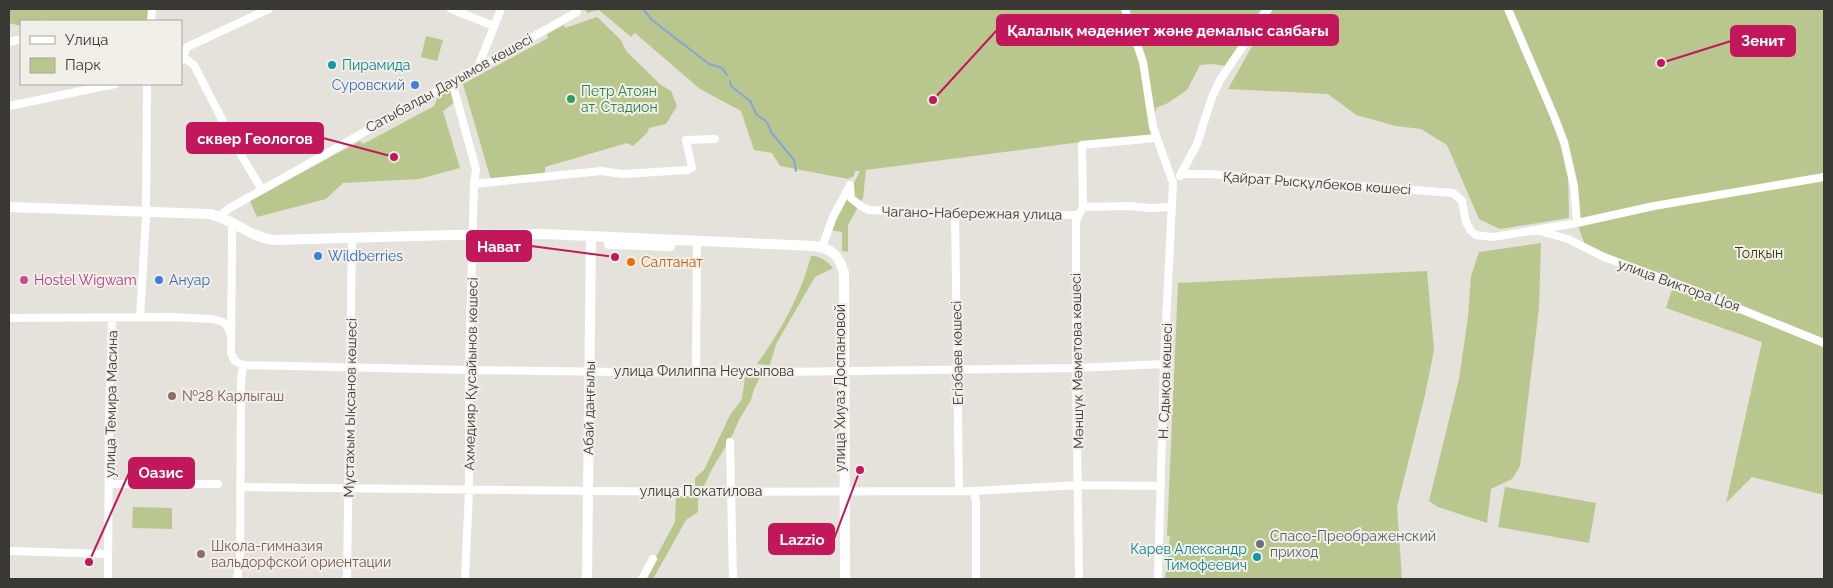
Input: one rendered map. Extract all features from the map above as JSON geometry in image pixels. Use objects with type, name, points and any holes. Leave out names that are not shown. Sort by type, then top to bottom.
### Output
[{"type":"main road","points":[[9,207],[146,214],[208,220],[233,227],[261,240],[281,245],[352,240],[473,237],[591,239],[822,247],[835,254],[837,261]]},
{"type":"main road","points":[[9,212],[209,214],[219,217],[233,227]]},
{"type":"main road","name":"Абай даңғылы","points":[[587,579],[591,239]]},
{"type":"main road","points":[[697,243],[723,247],[817,252],[837,261]]},
{"type":"main road","name":"улица Хиуаз Доспановой","points":[[837,261],[843,371],[841,579]]},
{"type":"main road","name":"улица Хиуаз Доспановой","points":[[843,490],[846,579]]},
{"type":"street","points":[[262,190],[233,141],[194,65],[182,59],[187,47],[269,9]]},
{"type":"street","points":[[452,9],[494,26]]},
{"type":"street","points":[[478,67],[501,9]]},
{"type":"street","points":[[1125,9],[1143,62],[1156,138],[1173,183],[1181,174],[1198,144],[1212,96],[1220,80],[1268,9]]},
{"type":"street","points":[[1508,9],[1564,142],[1574,186],[1577,223]]},
{"type":"street","name":"Сатыбалды Дауымов көшесі","points":[[219,217],[228,209],[577,12]]},
{"type":"street","name":"Ахмедияр Құсайынов көшесі","points":[[452,82],[476,169],[469,370],[469,490],[465,579]]},
{"type":"street","points":[[9,106],[111,85]]},
{"type":"street","points":[[140,317],[146,214],[147,85]]},
{"type":"street","name":"Мәншүк Мәметова көшесі","points":[[1079,579],[1076,221],[1083,207],[1082,145],[1156,138]]},
{"type":"street","points":[[474,184],[601,171],[624,174],[688,170],[692,168],[686,140],[715,139]]},
{"type":"street","name":"Қайрат Рысқұлбеков көшесі","points":[[1181,174],[1218,175],[1453,193],[1462,201],[1466,222],[1476,235],[1493,238],[1534,230]]},
{"type":"street","points":[[1534,230],[1577,223],[1654,206],[1824,177]]},
{"type":"street","name":"Н. Сдықов көшесі","points":[[1158,579],[1164,364],[1173,183]]},
{"type":"street","name":"Чагано-Набережная улица","points":[[822,247],[833,217],[850,185],[851,198],[862,208],[869,210],[955,214],[1079,215]]},
{"type":"street","points":[[1083,207],[1172,207]]},
{"type":"street","name":"Егізбаев көшесі","points":[[955,214],[959,491]]},
{"type":"street","points":[[233,227],[230,334],[232,358],[243,366],[241,382],[240,560],[237,579]]},
{"type":"street","name":"улица Виктора Цоя","points":[[1534,230],[1568,240],[1604,257],[1824,342]]},
{"type":"street","name":"Мұстахым Ықсанов көшесі","points":[[347,579],[352,240]]},
{"type":"street","points":[[696,372],[697,243]]},
{"type":"street","points":[[9,318],[140,317],[216,319],[226,324],[230,334]]},
{"type":"street","name":"улица Темира Масина","points":[[108,579],[112,318]]},
{"type":"street","name":"улица Филиппа Неусыпова","points":[[243,366],[696,372],[1076,368],[1164,364]]},
{"type":"street","points":[[730,442],[733,579]]},
{"type":"street","points":[[109,484],[218,484]]},
{"type":"street","name":"улица Покатилова","points":[[241,487],[732,492],[843,490],[974,491],[1079,485],[1161,486]]},
{"type":"street","points":[[974,491],[976,502],[976,579]]},
{"type":"street","points":[[9,552],[108,554]]},
{"type":"street","points":[[642,579],[653,559]]},
{"type":"green space","points":[[9,9],[148,9],[148,20],[48,19],[20,20],[20,26],[9,23]]},
{"type":"green space","points":[[585,9],[1261,9],[1226,66],[1200,65],[1187,90],[1168,103],[1156,108],[1152,135],[1081,142],[866,170],[863,198],[848,225],[848,252],[842,251],[842,232],[830,230],[860,171],[855,171],[854,176],[848,179],[780,166],[772,153],[754,150],[741,111],[700,89],[635,33],[631,37],[599,10],[587,13]]},
{"type":"green space","name":"Толқын","points":[[1273,9],[1824,9],[1824,495],[1752,477],[1726,503],[1762,342],[1666,308],[1672,289],[1686,291],[1585,245],[1577,223],[1569,166],[1551,118],[1568,173],[1569,218],[1500,229],[1479,219],[1447,145],[1421,129],[1396,126],[1356,115],[1328,94],[1228,89]]},
{"type":"green space","name":"Петр Атоян ат. Стадион","points":[[597,17],[620,39],[627,52],[661,85],[671,91],[677,106],[666,124],[649,128],[647,133],[633,146],[627,143],[545,167],[545,175],[491,180],[463,84],[548,38],[547,34],[564,25],[565,28]]},
{"type":"green space","points":[[426,36],[443,40],[437,61],[421,57]]},
{"type":"green space","points":[[450,88],[455,102],[443,111],[460,168],[419,179],[343,183],[326,199],[257,217],[250,201],[360,141],[363,144],[434,106],[439,94]]},
{"type":"green space","points":[[1541,243],[1539,308],[1520,466],[1512,479],[1491,489],[1487,523],[1438,507],[1429,501],[1459,379],[1468,317],[1471,276],[1479,252]]},
{"type":"green space","points":[[811,256],[824,259],[833,268],[815,277],[776,344],[770,365],[757,364],[774,339],[796,299]]},
{"type":"green space","points":[[1427,271],[1434,350],[1425,395],[1397,507],[1402,579],[1165,579],[1170,536],[1167,536],[1178,283]]},
{"type":"green space","points":[[761,375],[751,400],[704,486],[695,486],[695,478],[704,470],[730,415],[742,399],[745,377]]},
{"type":"green space","points":[[1505,487],[1596,503],[1589,543],[1498,527]]},
{"type":"green space","points":[[676,496],[698,496],[698,512],[686,520],[653,579],[644,579],[675,522]]},
{"type":"green space","points":[[133,507],[172,508],[172,529],[132,528]]},
{"type":"waterway","points":[[643,9],[652,20],[709,64],[722,68],[727,75]]},
{"type":"waterway","points":[[730,80],[731,86],[750,101],[757,115],[767,122],[771,132],[794,160],[796,171]]},
{"type":"place","name":"Зенит","points":[[1661,63]]},
{"type":"place","name":"Пирамида","points":[[332,65]]},
{"type":"place","name":"Суровский","points":[[415,85]]},
{"type":"place","name":"Петр Атоян ат. Стадион","points":[[571,99]]},
{"type":"place","name":"Қалалық мәдениет және демалыс саябағы","points":[[933,100]]},
{"type":"place","name":"сквер Геологов","points":[[394,157]]},
{"type":"place","name":"Wildberries","points":[[318,256]]},
{"type":"place","name":"Нават","points":[[615,257]]},
{"type":"place","name":"Салтанат","points":[[631,262]]},
{"type":"place","name":"Hostel Wigwam","points":[[24,280]]},
{"type":"place","name":"Ануар","points":[[159,280]]},
{"type":"place","name":"№28 Карлыгаш","points":[[172,396]]},
{"type":"place","name":"Lazzio","points":[[860,470]]},
{"type":"place","name":"Спасо-Преображенский приход","points":[[1260,544]]},
{"type":"place","name":"Школа-гимназия вальдорфской ориентации","points":[[201,554]]},
{"type":"place","name":"Карев Александр Тимофеевич","points":[[1257,557]]},
{"type":"place","name":"Оазис","points":[[89,562]]}]
